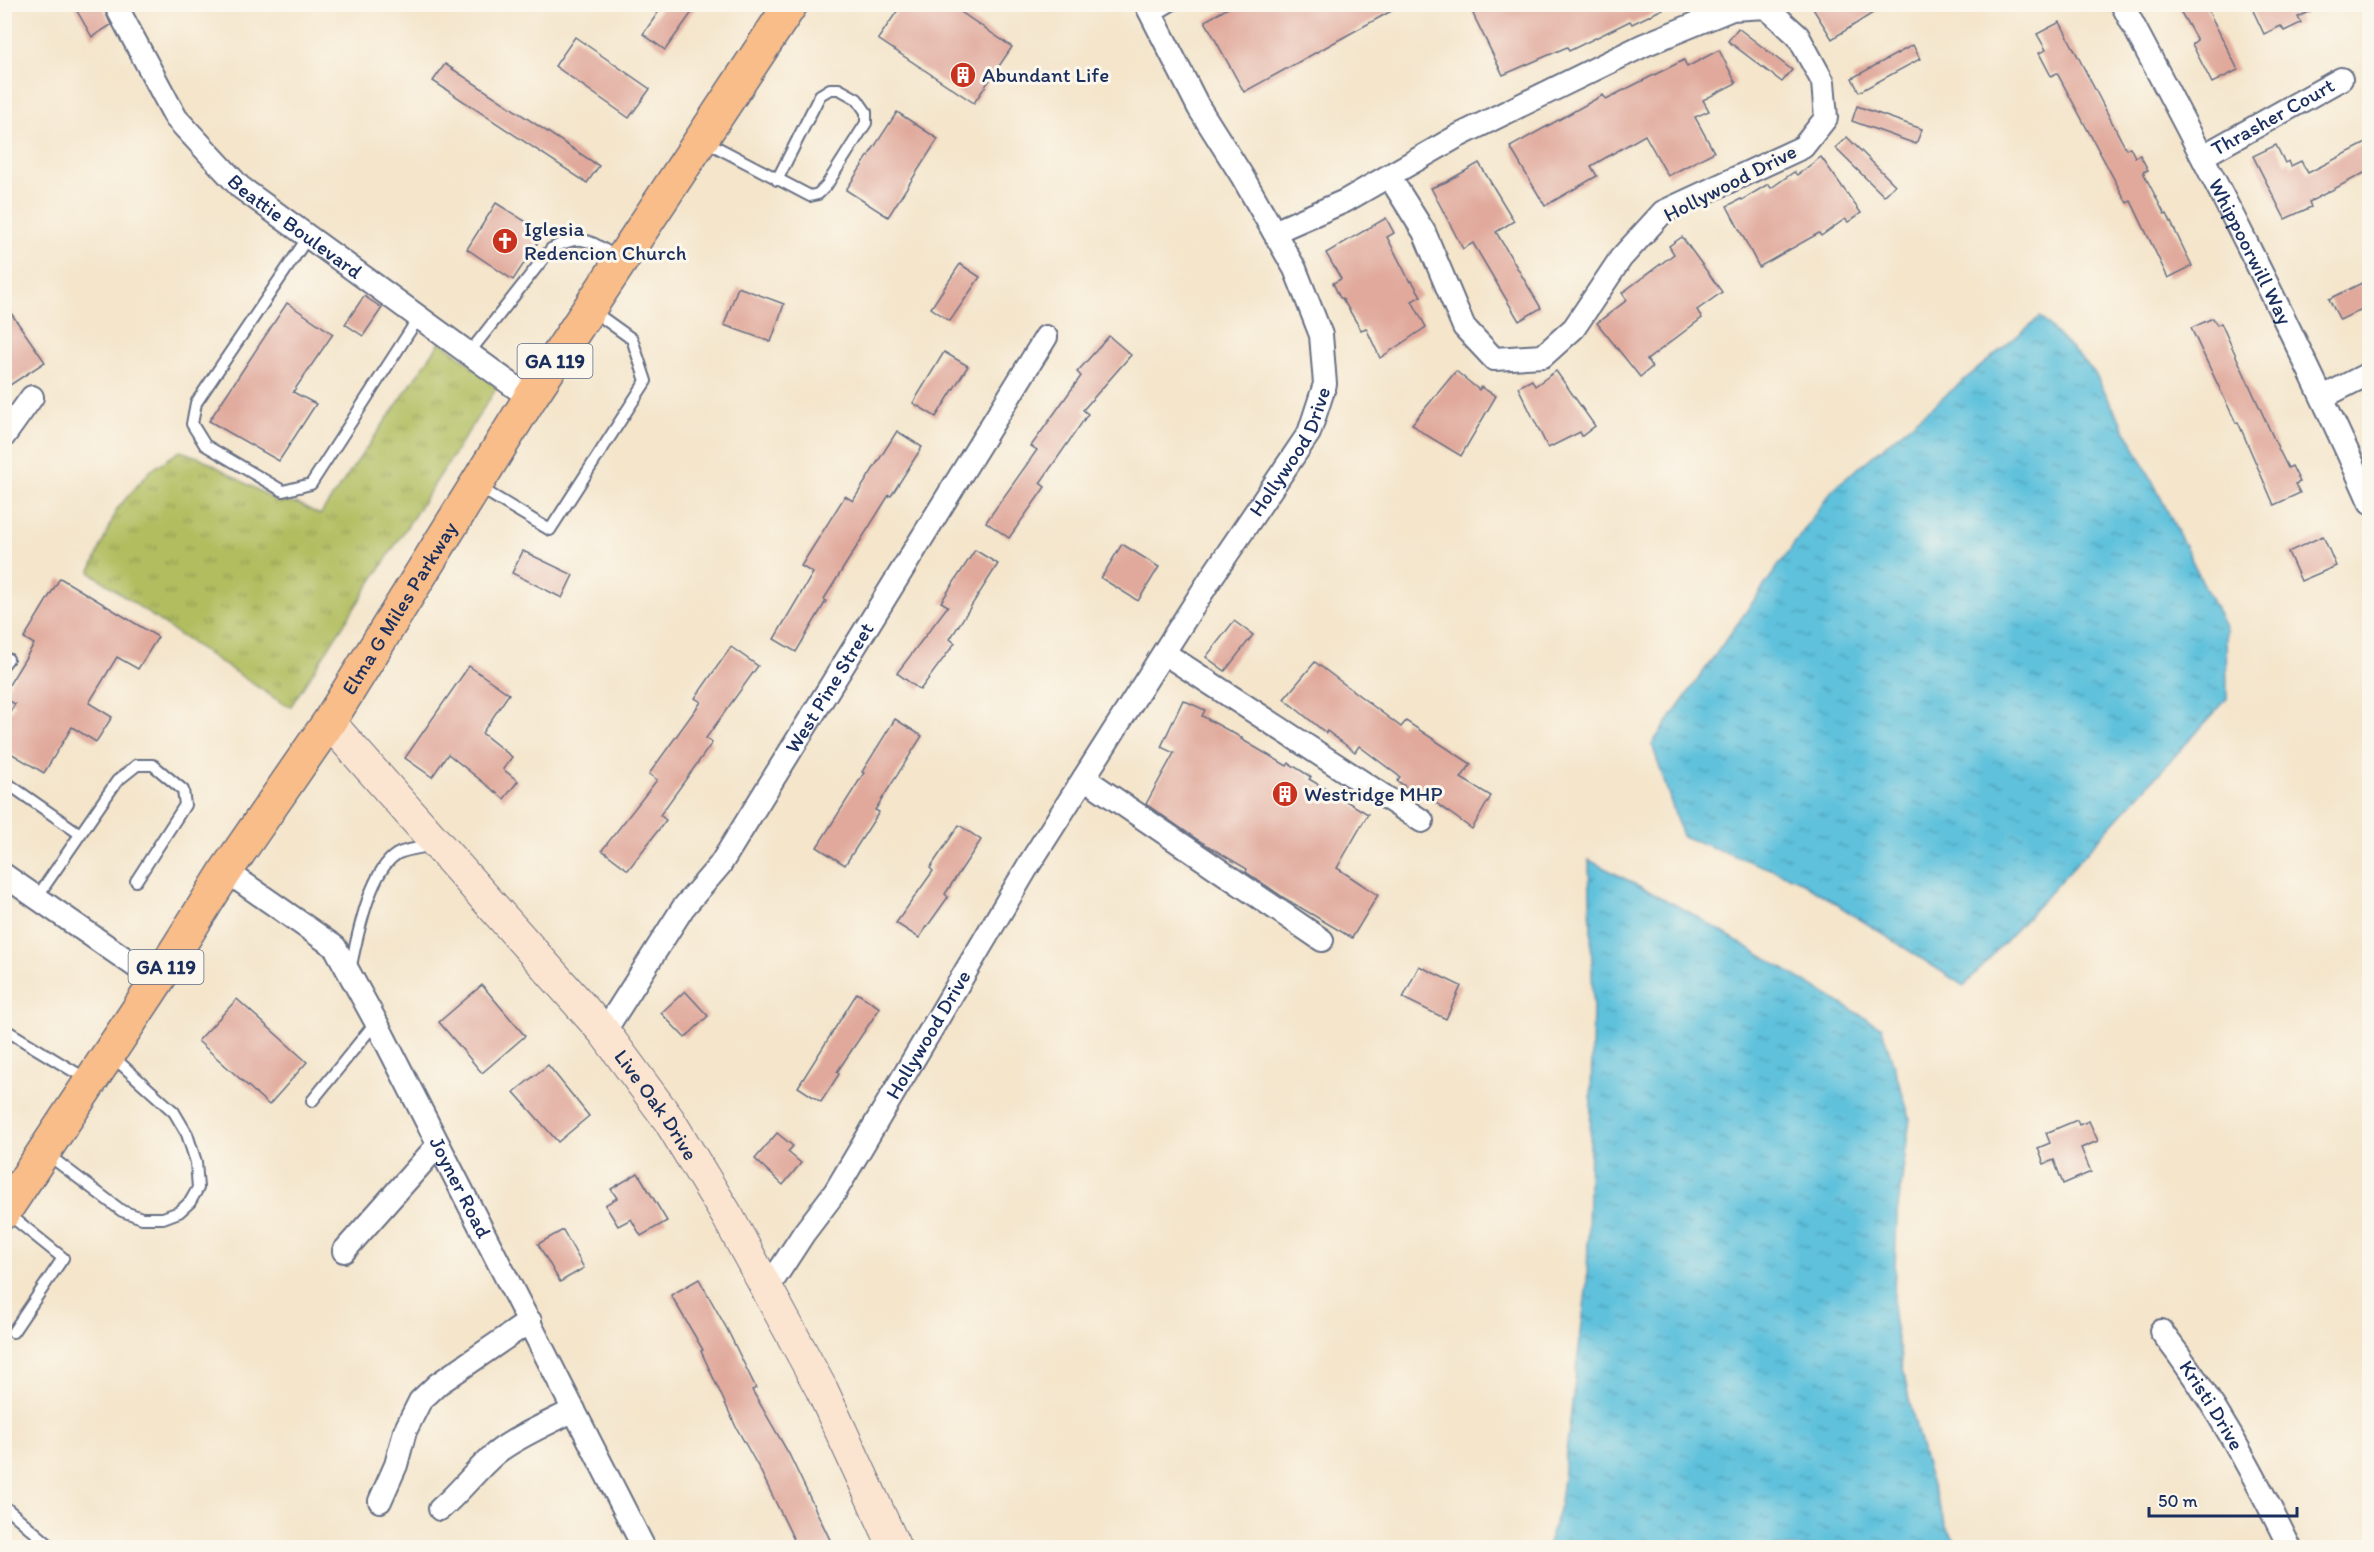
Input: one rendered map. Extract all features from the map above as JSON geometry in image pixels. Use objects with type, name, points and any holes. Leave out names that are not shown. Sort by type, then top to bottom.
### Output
[{"type":"main road","name":"Elma G Miles Parkway","points":[[5,1211],[157,981],[226,871],[329,722],[531,398],[791,4]]},
{"type":"street","name":"Beattie Boulevard","points":[[115,4],[176,118],[240,188],[531,398]]},
{"type":"street","name":"Whippoorwill Way","points":[[2122,4],[2203,156],[2323,397],[2370,502]]},
{"type":"street","name":"Hollywood Drive","points":[[1274,232],[1345,201],[1458,136],[1644,45],[1732,9],[1766,6],[1798,36],[1823,82],[1826,118],[1803,147],[1663,212],[1621,258],[1574,328],[1543,356],[1494,359],[1464,327],[1424,232],[1389,176]]},
{"type":"street","name":"Hollywood Drive","points":[[768,1288],[804,1233],[835,1192],[1028,866],[1164,653],[1309,433],[1325,384],[1321,335],[1295,268],[1199,108],[1149,11]]},
{"type":"street","name":"Thrasher Court","points":[[2203,156],[2341,79]]},
{"type":"street","name":"West Pine Street","points":[[604,1032],[683,908],[720,865],[1046,338]]},
{"type":"street","points":[[2323,397],[2370,373]]},
{"type":"street","points":[[4,436],[32,397]]},
{"type":"street","points":[[1164,653],[1422,821]]},
{"type":"street","name":"Live Oak Drive","points":[[329,722],[604,1032],[669,1120],[768,1288],[822,1390],[896,1548]]},
{"type":"street","points":[[1084,778],[1322,940]]},
{"type":"street","name":"Joyner Road","points":[[226,871],[335,947],[530,1321],[638,1544]]},
{"type":"street","points":[[5,876],[157,981]]},
{"type":"street","points":[[344,1251],[438,1145]]},
{"type":"street","points":[[380,1501],[396,1465],[405,1431],[420,1401],[438,1384],[530,1321]]},
{"type":"street","name":"Kristi Drive","points":[[2161,1331],[2190,1369],[2250,1468],[2290,1548]]},
{"type":"street","points":[[440,1509],[461,1491],[478,1469],[499,1451],[574,1410]]},
{"type":"lane","points":[[1149,11],[1174,4]]},
{"type":"lane","points":[[702,140],[777,180],[810,196],[818,194],[826,186],[866,123],[866,112],[857,99],[839,90],[830,89],[820,95],[777,180]]},
{"type":"lane","points":[[308,237],[196,404],[192,424],[205,445],[284,491],[311,484],[419,317]]},
{"type":"lane","points":[[469,353],[551,249],[567,240],[583,238],[622,260]]},
{"type":"lane","points":[[477,486],[550,530],[646,381],[632,339],[590,309]]},
{"type":"lane","points":[[37,897],[117,781],[137,765],[153,765],[183,790],[185,805],[136,881]]},
{"type":"lane","points":[[4,781],[80,834]]},
{"type":"lane","points":[[349,973],[368,900],[379,873],[397,854],[437,843]]},
{"type":"lane","points":[[312,1101],[376,1022]]},
{"type":"lane","points":[[4,1029],[90,1082]]},
{"type":"lane","points":[[44,1152],[122,1211],[142,1218],[163,1218],[179,1212],[190,1202],[198,1188],[196,1162],[187,1134],[174,1112],[109,1053]]},
{"type":"lane","points":[[5,1211],[63,1258],[13,1332]]},
{"type":"lane","points":[[4,1506],[53,1548]]},
{"type":"green space","points":[[441,341],[498,386],[291,706],[285,705],[179,635],[90,572],[117,509],[150,471],[180,451],[201,458],[277,501],[299,504],[320,515]]},
{"type":"water","points":[[2040,317],[2094,372],[2150,476],[2226,629],[2227,699],[1964,986],[1799,880],[1682,836],[1652,744],[1833,489]]},
{"type":"water","points":[[1589,860],[1689,912],[1882,1028],[1910,1118],[1897,1216],[1893,1317],[1910,1404],[1928,1473],[1946,1526],[1959,1547],[1547,1547],[1559,1510],[1587,1283],[1593,1006]]},
{"type":"building","points":[[73,4],[102,4],[111,25],[92,37]]},
{"type":"building","points":[[664,4],[698,4],[665,50],[643,34]]},
{"type":"building","name":"Abundant Life","points":[[902,4],[949,4],[1012,47],[974,103],[878,39]]},
{"type":"building","points":[[1235,4],[1404,4],[1244,92],[1205,21]]},
{"type":"building","points":[[1492,4],[1673,4],[1632,24],[1630,21],[1569,51],[1567,47],[1503,75],[1473,14]]},
{"type":"building","points":[[1810,4],[1887,4],[1832,39]]},
{"type":"building","points":[[2176,4],[2205,4],[2238,70],[2212,83],[2192,44],[2197,40]]},
{"type":"building","points":[[2250,4],[2324,4],[2298,17],[2301,23],[2284,31],[2281,26],[2264,34]]},
{"type":"building","points":[[2060,22],[2126,149],[2130,147],[2135,157],[2140,155],[2148,170],[2143,172],[2165,215],[2167,214],[2192,266],[2168,278],[2131,201],[2127,203],[2057,73],[2051,76],[2039,53],[2046,50],[2037,34]]},
{"type":"building","points":[[1738,28],[1792,70],[1782,82],[1728,41]]},
{"type":"building","points":[[575,37],[650,89],[629,118],[555,66]]},
{"type":"building","points":[[1913,45],[1920,59],[1859,92],[1852,78]]},
{"type":"building","points":[[1719,50],[1736,83],[1703,100],[1709,111],[1695,117],[1714,152],[1668,176],[1645,135],[1591,166],[1597,176],[1545,206],[1510,147],[1603,95],[1606,99],[1684,60],[1687,67]]},
{"type":"building","points":[[445,64],[599,166],[587,183],[433,81]]},
{"type":"building","points":[[1857,106],[1922,129],[1916,144],[1852,121]]},
{"type":"building","points":[[897,112],[938,139],[888,217],[846,190]]},
{"type":"building","points":[[1847,137],[1895,185],[1884,196],[1835,148]]},
{"type":"building","points":[[2370,141],[2370,170],[2309,202],[2311,207],[2285,219],[2253,156],[2276,145],[2285,163],[2289,161],[2291,166],[2301,161],[2308,173]]},
{"type":"building","points":[[1821,157],[1861,213],[1848,222],[1845,219],[1821,236],[1819,233],[1759,267],[1727,206],[1742,200],[1768,184],[1771,188],[1794,172],[1797,175]]},
{"type":"building","points":[[1479,163],[1514,221],[1496,232],[1541,308],[1519,321],[1473,243],[1463,249],[1431,188]]},
{"type":"building","name":"Iglesia Redencion Church","points":[[496,203],[544,233],[513,280],[467,249]]},
{"type":"building","points":[[1386,218],[1394,233],[1387,237],[1410,282],[1412,281],[1421,296],[1412,301],[1426,327],[1380,358],[1366,328],[1361,330],[1340,298],[1333,283],[1341,279],[1326,253]]},
{"type":"building","points":[[1682,237],[1722,292],[1697,310],[1702,318],[1647,360],[1652,367],[1640,377],[1597,323],[1627,300],[1622,293],[1674,254],[1669,246]]},
{"type":"building","points":[[960,264],[980,277],[950,321],[931,308]]},
{"type":"building","points":[[2370,279],[2370,305],[2340,320],[2329,299]]},
{"type":"building","points":[[738,287],[784,304],[771,342],[724,325]]},
{"type":"building","points":[[364,296],[382,308],[363,336],[345,324]]},
{"type":"building","points":[[4,303],[45,362],[4,389]]},
{"type":"building","points":[[287,303],[333,334],[293,392],[316,404],[279,461],[209,421]]},
{"type":"building","points":[[2213,318],[2217,325],[2221,323],[2279,450],[2288,468],[2292,466],[2300,482],[2295,484],[2300,493],[2274,505],[2238,422],[2236,423],[2191,328]]},
{"type":"building","points":[[1109,336],[1131,355],[1083,410],[1088,414],[1040,483],[1045,487],[1009,538],[986,522],[1037,450],[1031,446],[1081,376],[1077,372]]},
{"type":"building","points":[[944,352],[968,366],[936,417],[913,403]]},
{"type":"building","points":[[1456,371],[1479,390],[1481,387],[1496,396],[1461,456],[1412,424]]},
{"type":"building","points":[[1556,371],[1595,426],[1582,436],[1580,432],[1548,448],[1518,387],[1532,380],[1535,386]]},
{"type":"building","points":[[897,431],[922,447],[824,599],[826,601],[796,652],[774,639],[813,573],[801,566],[845,496],[853,501]]},
{"type":"building","points":[[2323,536],[2336,566],[2301,581],[2288,552]]},
{"type":"building","points":[[1122,544],[1159,567],[1138,601],[1101,578]]},
{"type":"building","points":[[975,550],[998,564],[950,639],[955,643],[920,690],[897,673],[948,606],[941,602]]},
{"type":"building","points":[[523,551],[573,575],[562,598],[512,573]]},
{"type":"building","points":[[60,578],[158,637],[138,669],[117,657],[89,703],[112,717],[96,742],[72,727],[44,773],[4,749],[4,722],[15,704],[4,698],[4,693],[34,644],[24,638]]},
{"type":"building","points":[[1234,621],[1253,635],[1225,671],[1206,657]]},
{"type":"building","points":[[731,647],[758,666],[706,738],[712,743],[660,815],[666,820],[628,870],[602,850],[657,780],[649,774],[701,702],[695,698]]},
{"type":"building","points":[[1315,662],[1401,727],[1406,721],[1471,764],[1461,778],[1491,796],[1472,829],[1421,792],[1419,795],[1397,781],[1400,777],[1359,746],[1355,752],[1327,731],[1326,733],[1284,699]]},
{"type":"building","points":[[469,666],[509,694],[482,733],[512,757],[503,769],[518,781],[504,799],[448,754],[432,777],[405,758]]},
{"type":"building","points":[[1183,700],[1205,710],[1202,716],[1287,766],[1289,763],[1311,777],[1309,779],[1368,814],[1337,868],[1378,895],[1352,938],[1286,899],[1246,872],[1247,869],[1198,840],[1146,804],[1174,753],[1161,747]]},
{"type":"building","points":[[895,719],[922,736],[875,810],[879,812],[845,865],[817,847]]},
{"type":"building","points":[[959,825],[981,840],[945,894],[948,897],[919,938],[896,923],[933,871],[930,868]]},
{"type":"building","points":[[1419,966],[1461,986],[1446,1019],[1403,998]]},
{"type":"building","points":[[482,985],[525,1036],[482,1073],[439,1022]]},
{"type":"building","points":[[685,991],[708,1016],[685,1038],[661,1013]]},
{"type":"building","points":[[857,993],[880,1008],[837,1072],[839,1074],[821,1102],[798,1087]]},
{"type":"building","points":[[237,999],[307,1062],[269,1105],[198,1041]]},
{"type":"building","points":[[548,1065],[589,1116],[558,1142],[514,1092]]},
{"type":"building","points":[[2077,1120],[2079,1125],[2089,1121],[2098,1141],[2081,1148],[2091,1172],[2063,1184],[2054,1160],[2044,1164],[2038,1148],[2050,1143],[2046,1133]]},
{"type":"building","points":[[777,1133],[793,1146],[788,1152],[801,1163],[783,1185],[755,1159]]},
{"type":"building","points":[[638,1173],[667,1221],[641,1236],[631,1219],[618,1226],[605,1205],[617,1198],[611,1189]]},
{"type":"building","points":[[563,1230],[584,1268],[560,1282],[538,1244]]},
{"type":"building","points":[[699,1279],[727,1329],[756,1388],[752,1390],[789,1454],[834,1548],[798,1548],[736,1427],[701,1351],[703,1350],[671,1295]]},
{"type":"place","name":"Abundant Life","points":[[963,75]]},
{"type":"place","name":"Iglesia Redencion Church","points":[[505,241]]},
{"type":"place","name":"Westridge MHP","points":[[1285,794]]}]
